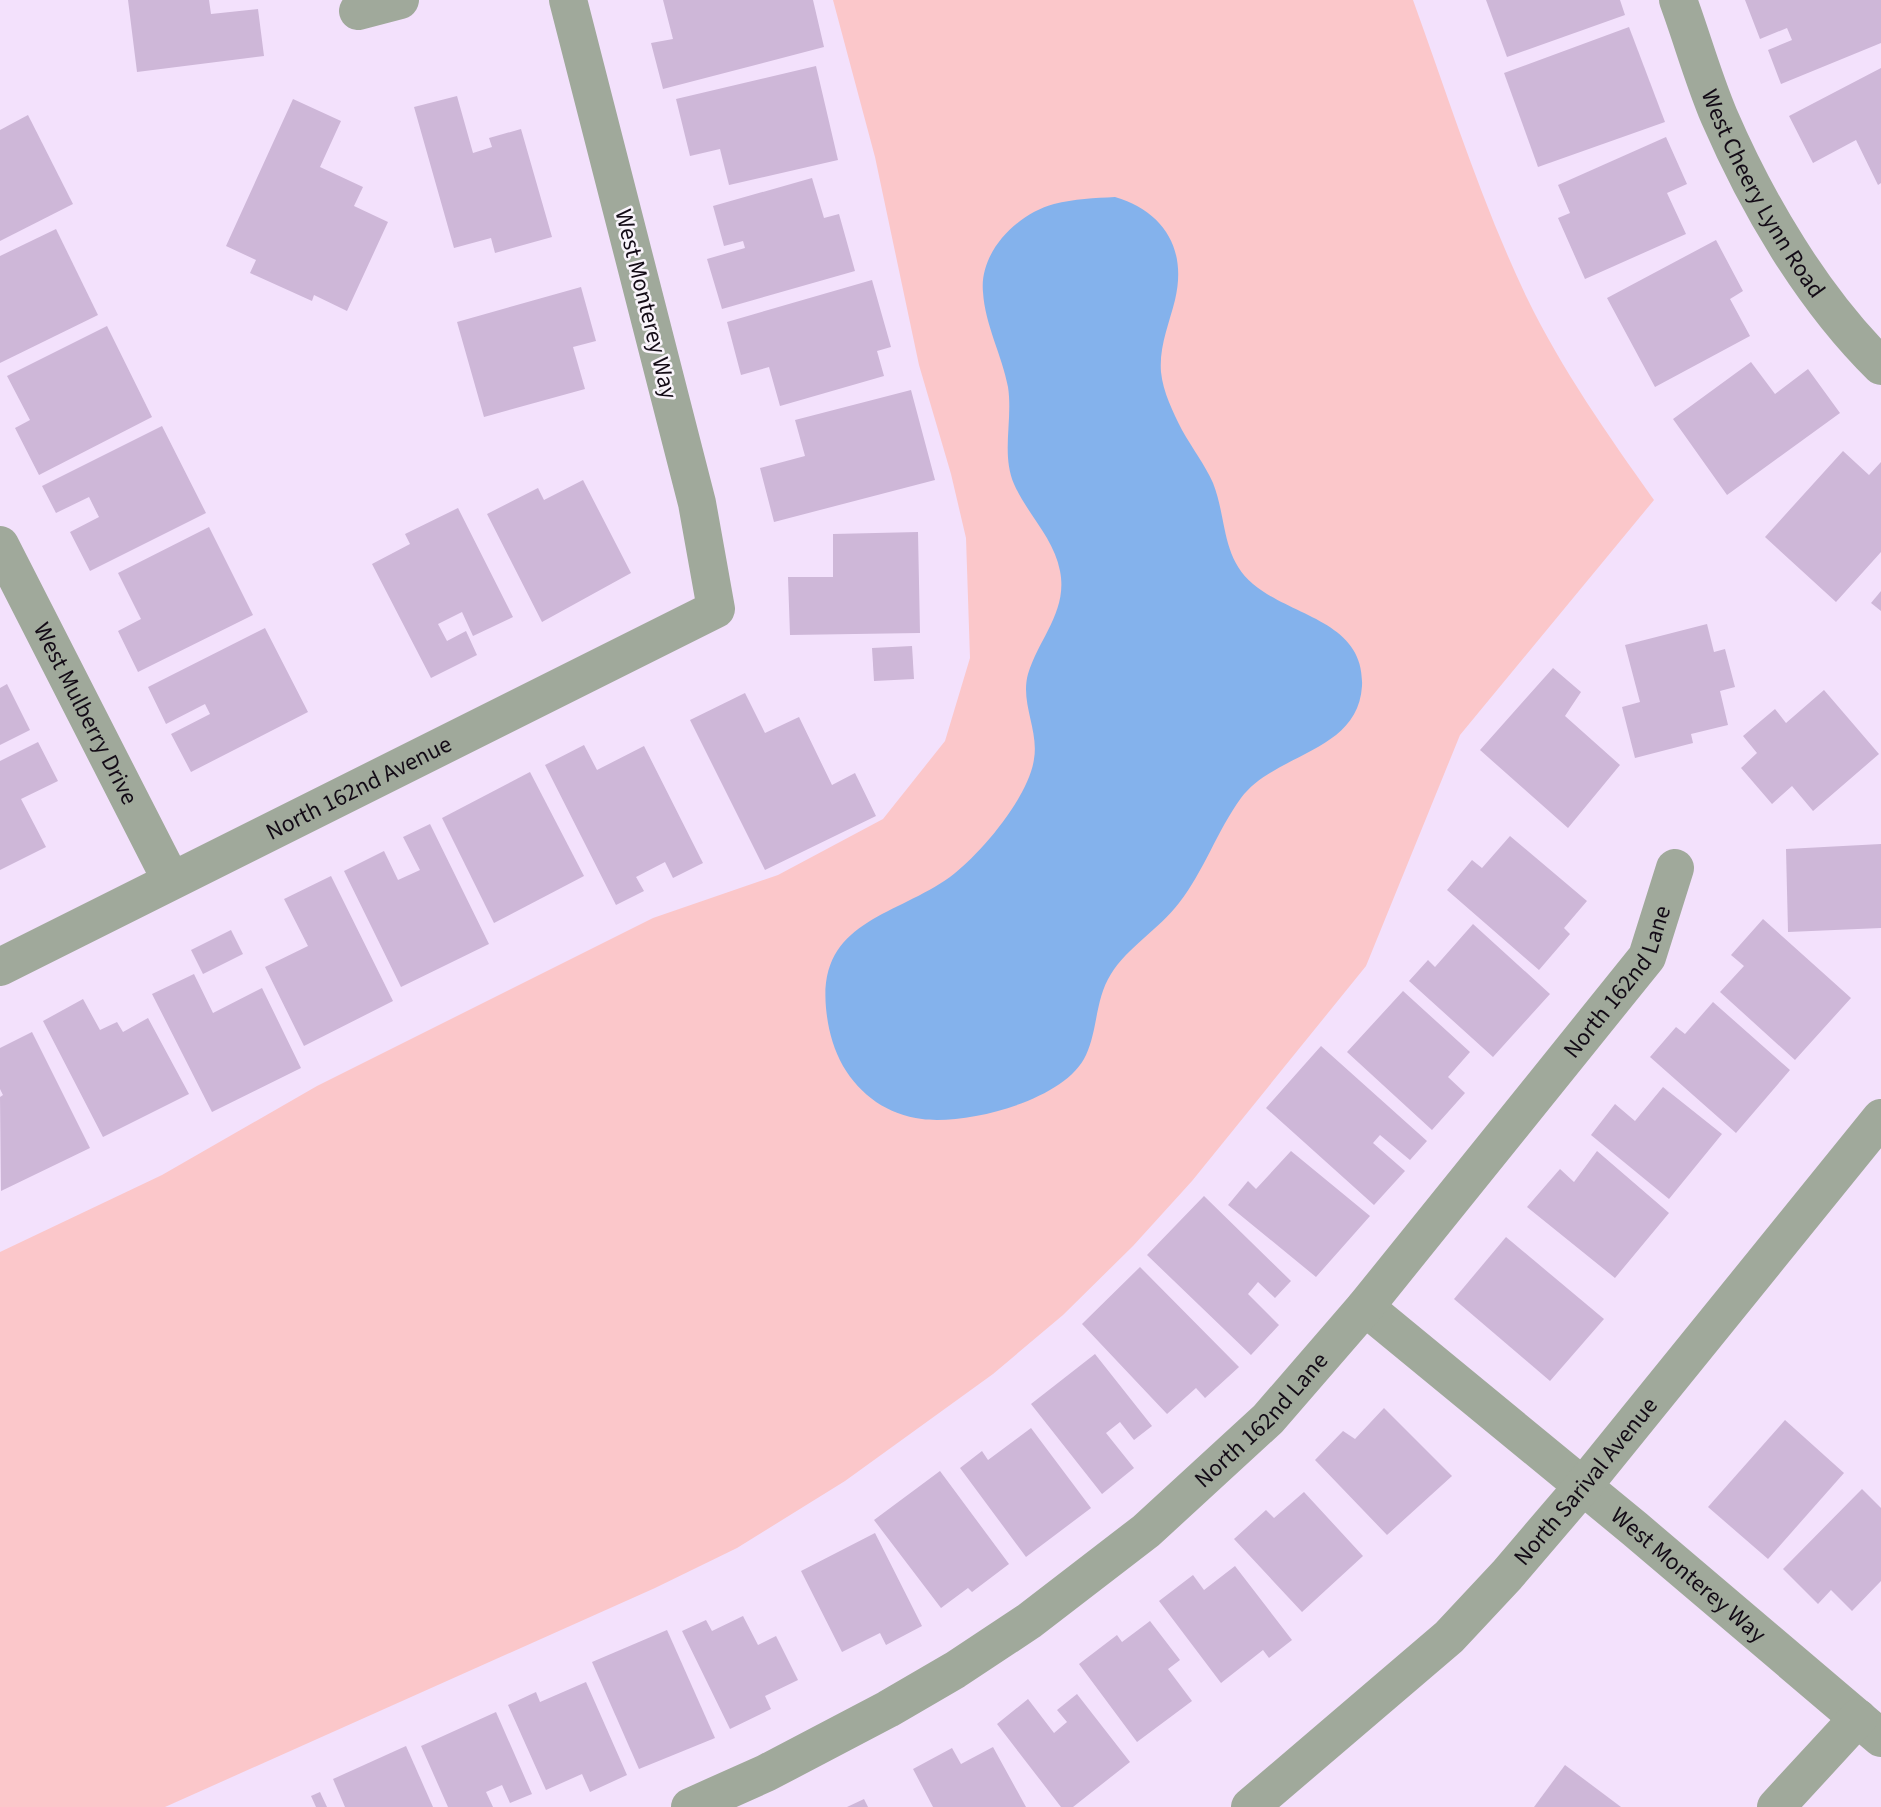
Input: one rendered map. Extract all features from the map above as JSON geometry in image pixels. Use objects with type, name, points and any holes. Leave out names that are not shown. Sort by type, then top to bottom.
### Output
[{"type":"street","points":[[358,11],[400,0]]},
{"type":"street","name":"West Monterey Way","points":[[568,0],[697,503],[716,610]]},
{"type":"street","name":"West Cheery Lynn Road","points":[[1678,0],[1719,116],[1759,194],[1801,266],[1844,324],[1881,366]]},
{"type":"street","name":"West Mulberry Drive","points":[[0,545],[172,880]]},
{"type":"street","name":"North 162nd Avenue","points":[[0,967],[716,610]]},
{"type":"street","name":"North 162nd Lane","points":[[690,1807],[766,1773],[888,1709],[955,1670],[1029,1620],[1146,1531],[1268,1419],[1365,1307],[1647,957],[1675,868]]},
{"type":"street","name":"North Sarival Avenue","points":[[1250,1807],[1449,1637],[1583,1486],[1881,1118]]},
{"type":"street","name":"West Monterey Way","points":[[1365,1307],[1583,1486],[1870,1728]]},
{"type":"street","points":[[1776,1807],[1870,1728]]},
{"type":"shaded area","points":[[833,0],[1413,0],[1480,188],[1527,298],[1570,376],[1654,500],[1460,735],[1366,966],[1192,1181],[1133,1246],[1063,1315],[993,1374],[845,1481],[737,1548],[655,1588],[165,1807],[0,1807],[0,1252],[162,1175],[317,1086],[653,918],[778,875],[883,819],[945,741],[970,658],[966,538],[951,474],[919,365],[875,157]]},
{"type":"water","points":[[1115,197],[1147,212],[1168,235],[1174,249],[1178,282],[1162,354],[1162,379],[1179,423],[1213,483],[1235,562],[1253,584],[1339,634],[1352,647],[1360,664],[1362,686],[1357,708],[1346,725],[1331,739],[1273,771],[1241,798],[1179,903],[1111,974],[1102,994],[1090,1045],[1075,1071],[1037,1097],[989,1113],[941,1120],[910,1117],[876,1102],[858,1086],[843,1066],[828,1023],[827,979],[834,956],[847,939],[864,925],[950,877],[975,855],[1013,807],[1030,774],[1034,759],[1034,738],[1026,695],[1028,674],[1060,599],[1057,559],[1019,495],[1010,473],[1008,387],[984,304],[983,277],[994,249],[1014,226],[1027,216],[1062,202]]},
{"type":"building","points":[[128,0],[209,0],[211,14],[258,9],[264,56],[137,72]]},
{"type":"building","points":[[663,0],[813,0],[824,47],[663,89],[651,43],[673,39]]},
{"type":"building","points":[[1486,0],[1620,0],[1625,15],[1507,57]]},
{"type":"building","points":[[1745,0],[1881,0],[1881,43],[1781,84],[1768,50],[1792,40],[1787,28],[1760,39]]},
{"type":"building","points":[[1629,27],[1665,122],[1538,167],[1504,73]]},
{"type":"building","points":[[816,66],[838,160],[729,185],[720,149],[690,156],[676,99]]},
{"type":"building","points":[[1881,68],[1881,183],[1878,185],[1856,140],[1813,163],[1789,116]]},
{"type":"building","points":[[457,96],[473,153],[492,147],[489,138],[521,129],[552,237],[495,253],[491,238],[454,248],[414,107]]},
{"type":"building","points":[[293,99],[341,121],[320,167],[363,187],[354,206],[388,222],[347,311],[314,295],[312,301],[250,273],[256,260],[226,246]]},
{"type":"building","points":[[28,115],[73,204],[0,241],[0,130]]},
{"type":"building","points":[[1666,137],[1687,184],[1667,193],[1686,234],[1585,279],[1558,218],[1570,213],[1558,185]]},
{"type":"building","points":[[812,178],[824,218],[839,214],[855,271],[722,309],[707,259],[745,248],[743,241],[724,246],[713,206]]},
{"type":"building","points":[[56,229],[98,315],[0,363],[0,256]]},
{"type":"building","points":[[1716,240],[1743,291],[1730,299],[1750,336],[1655,387],[1607,298]]},
{"type":"building","points":[[872,280],[891,347],[877,351],[884,376],[780,406],[769,367],[741,375],[727,322]]},
{"type":"building","points":[[581,287],[596,341],[573,347],[585,389],[484,417],[457,322]]},
{"type":"building","points":[[107,326],[152,417],[39,475],[15,428],[30,420],[7,376]]},
{"type":"building","points":[[1751,362],[1775,394],[1808,369],[1840,413],[1727,495],[1673,419]]},
{"type":"building","points":[[911,390],[935,480],[774,522],[760,468],[805,456],[795,420]]},
{"type":"building","points":[[162,426],[206,513],[90,571],[70,532],[99,517],[89,497],[56,513],[42,486]]},
{"type":"building","points":[[1843,451],[1869,475],[1881,462],[1881,552],[1836,602],[1765,537]]},
{"type":"building","points":[[583,480],[631,573],[542,622],[487,514],[538,488],[544,500]]},
{"type":"building","points":[[458,508],[513,617],[473,636],[462,612],[438,624],[447,641],[466,631],[477,655],[431,678],[372,564],[410,544],[405,534]]},
{"type":"building","points":[[209,527],[253,615],[138,672],[118,631],[141,619],[118,573]]},
{"type":"building","points":[[918,532],[920,633],[790,635],[788,577],[833,577],[833,534]]},
{"type":"building","points":[[1881,591],[1881,611],[1871,603]]},
{"type":"building","points":[[1707,624],[1714,652],[1725,649],[1735,687],[1720,691],[1728,725],[1691,734],[1693,743],[1635,758],[1622,707],[1640,702],[1625,645]]},
{"type":"building","points":[[265,628],[308,712],[191,772],[171,734],[210,714],[205,704],[166,724],[148,687]]},
{"type":"building","points":[[912,646],[914,679],[874,681],[872,648]]},
{"type":"building","points":[[1553,668],[1581,692],[1565,716],[1620,765],[1568,828],[1480,750]]},
{"type":"building","points":[[7,684],[30,730],[0,745],[0,688]]},
{"type":"building","points":[[1824,690],[1879,754],[1813,811],[1792,786],[1772,804],[1741,768],[1757,753],[1743,736],[1775,709],[1786,723]]},
{"type":"building","points":[[745,693],[765,733],[799,717],[832,785],[855,773],[876,816],[765,870],[690,720]]},
{"type":"building","points":[[38,742],[58,781],[21,799],[46,847],[0,870],[0,761]]},
{"type":"building","points":[[584,745],[597,770],[644,746],[703,863],[673,878],[665,862],[636,877],[644,891],[616,905],[545,765]]},
{"type":"building","points":[[530,772],[584,876],[494,923],[442,818]]},
{"type":"building","points":[[430,824],[489,944],[401,987],[344,871],[384,851],[398,880],[420,870],[403,837]]},
{"type":"building","points":[[1510,836],[1587,901],[1564,928],[1570,934],[1539,970],[1447,890],[1472,860],[1482,868]]},
{"type":"building","points":[[1881,844],[1881,928],[1788,932],[1786,849]]},
{"type":"building","points":[[331,876],[393,1001],[304,1046],[265,967],[308,946],[284,899]]},
{"type":"building","points":[[1763,919],[1851,998],[1795,1060],[1720,992],[1744,966],[1731,955]]},
{"type":"building","points":[[1473,924],[1550,994],[1493,1057],[1409,981],[1428,960],[1435,967]]},
{"type":"building","points":[[231,930],[243,954],[203,974],[191,950]]},
{"type":"building","points":[[194,974],[213,1013],[262,988],[301,1068],[212,1112],[152,994]]},
{"type":"building","points":[[1403,991],[1470,1052],[1448,1077],[1465,1093],[1432,1130],[1347,1052]]},
{"type":"building","points":[[83,999],[100,1030],[117,1022],[123,1032],[148,1018],[189,1094],[103,1137],[43,1021]]},
{"type":"building","points":[[1713,1002],[1790,1070],[1736,1133],[1650,1057],[1676,1027],[1685,1034]]},
{"type":"building","points":[[32,1032],[90,1148],[1,1191],[0,1097],[3,1095],[0,1089],[0,1048]]},
{"type":"building","points":[[1321,1046],[1427,1141],[1410,1160],[1380,1135],[1373,1143],[1405,1171],[1374,1205],[1266,1108]]},
{"type":"building","points":[[1663,1087],[1722,1134],[1669,1199],[1591,1135],[1615,1104],[1635,1121]]},
{"type":"building","points":[[1291,1151],[1370,1216],[1316,1277],[1228,1205],[1248,1181],[1256,1189]]},
{"type":"building","points":[[1597,1151],[1669,1213],[1615,1278],[1527,1207],[1560,1169],[1574,1182]]},
{"type":"building","points":[[1204,1196],[1291,1281],[1275,1298],[1258,1282],[1248,1294],[1279,1325],[1251,1355],[1147,1255]]},
{"type":"building","points":[[1506,1237],[1604,1319],[1550,1381],[1454,1299]]},
{"type":"building","points":[[1140,1267],[1239,1367],[1205,1398],[1196,1388],[1167,1414],[1082,1324]]},
{"type":"building","points":[[1095,1354],[1152,1426],[1134,1440],[1120,1422],[1106,1433],[1134,1468],[1102,1494],[1031,1404]]},
{"type":"building","points":[[1384,1408],[1452,1476],[1387,1535],[1315,1460],[1343,1431],[1355,1439]]},
{"type":"building","points":[[1785,1420],[1844,1473],[1768,1559],[1708,1507]]},
{"type":"building","points":[[1031,1428],[1091,1508],[1026,1557],[960,1468],[982,1451],[988,1460]]},
{"type":"building","points":[[940,1471],[1009,1564],[972,1592],[968,1588],[941,1608],[874,1520]]},
{"type":"building","points":[[1862,1489],[1881,1508],[1881,1581],[1852,1611],[1831,1590],[1818,1604],[1783,1569]]},
{"type":"building","points":[[1304,1492],[1363,1556],[1302,1612],[1234,1539],[1266,1510],[1274,1518]]},
{"type":"building","points":[[875,1533],[922,1626],[886,1645],[880,1633],[842,1652],[801,1571]]},
{"type":"building","points":[[1235,1566],[1292,1640],[1269,1658],[1263,1650],[1221,1683],[1159,1601],[1193,1575],[1204,1590]]},
{"type":"building","points":[[743,1616],[758,1645],[776,1636],[798,1680],[765,1696],[771,1709],[730,1729],[682,1631],[706,1620],[712,1631]]},
{"type":"building","points":[[1150,1621],[1180,1660],[1168,1669],[1192,1701],[1137,1742],[1079,1664],[1117,1635],[1122,1642]]},
{"type":"building","points":[[667,1630],[715,1738],[639,1769],[592,1662]]},
{"type":"building","points":[[586,1682],[627,1775],[590,1792],[582,1774],[546,1790],[508,1705],[536,1692],[540,1702]]},
{"type":"building","points":[[1077,1694],[1130,1762],[1073,1807],[1061,1807],[997,1724],[1028,1699],[1054,1733],[1067,1722],[1057,1710]]},
{"type":"building","points":[[496,1712],[532,1794],[510,1803],[502,1785],[486,1792],[493,1807],[448,1807],[421,1746]]},
{"type":"building","points":[[406,1746],[433,1807],[345,1807],[333,1779]]},
{"type":"building","points":[[993,1747],[1026,1807],[933,1807],[913,1769],[952,1748],[961,1764]]},
{"type":"building","points":[[1565,1765],[1621,1807],[1534,1807]]},
{"type":"building","points":[[320,1792],[327,1807],[316,1807],[311,1796]]},
{"type":"building","points":[[864,1799],[868,1807],[847,1807]]}]
